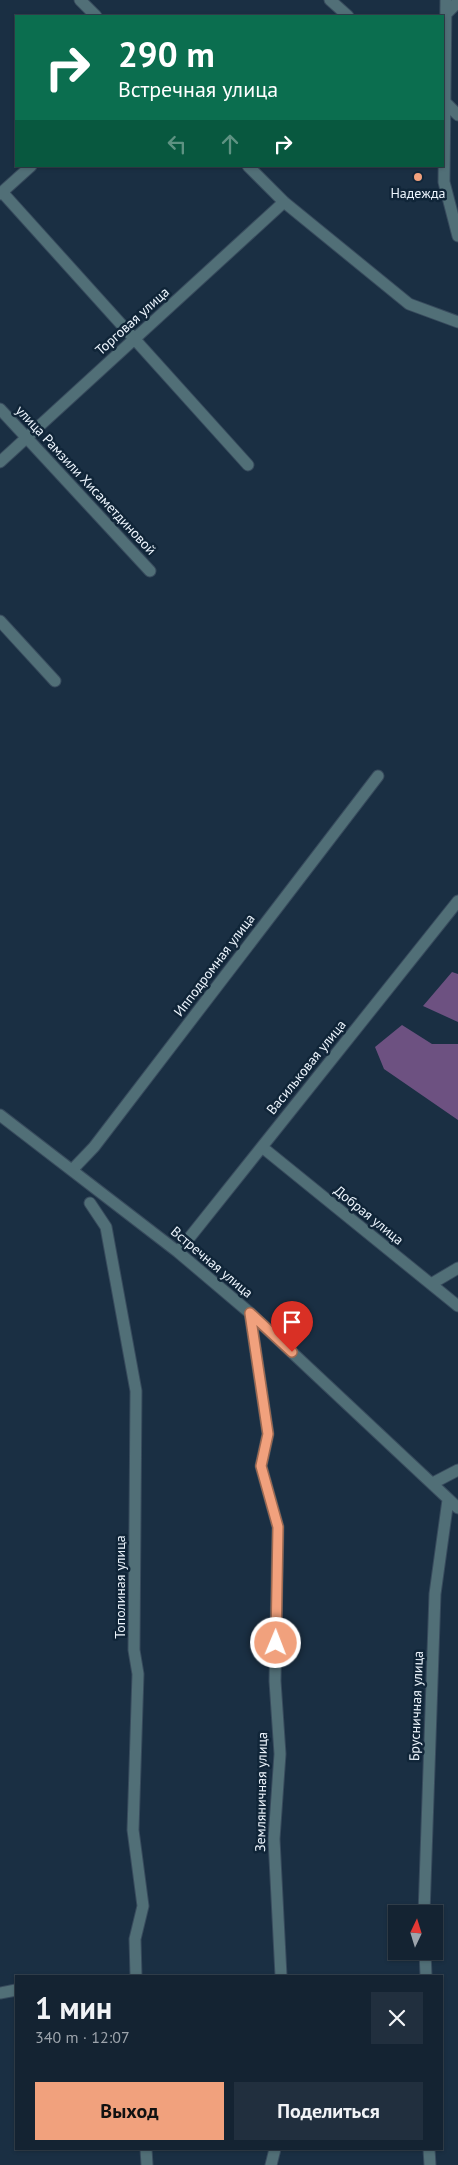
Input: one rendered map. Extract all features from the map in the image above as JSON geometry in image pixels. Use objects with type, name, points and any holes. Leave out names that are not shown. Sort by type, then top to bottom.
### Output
[{"type":"street","points":[[80,0],[95,15]]},
{"type":"street","points":[[330,0],[347,15]]},
{"type":"street","points":[[446,0],[444,182],[458,236]]},
{"type":"street","points":[[446,14],[458,2]]},
{"type":"street","points":[[444,101],[458,115]]},
{"type":"street","points":[[31,167],[1,194],[248,464]]},
{"type":"street","points":[[249,167],[284,202],[409,304],[458,322]]},
{"type":"street","name":"Торговая улица","points":[[0,462],[284,202]]},
{"type":"street","name":"улица Рамзили Хисаметдиновой","points":[[0,408],[150,572]]},
{"type":"street","points":[[0,621],[55,681]]},
{"type":"street","name":"Ипподромная улица","points":[[72,1170],[100,1139],[378,776]]},
{"type":"street","name":"Васильковая улица","points":[[178,1252],[458,901]]},
{"type":"street","name":"Встречная улица","points":[[0,1115],[178,1252],[250,1313],[458,1508]]},
{"type":"street","name":"Добрая улица","points":[[262,1147],[458,1306]]},
{"type":"street","name":"Тополиная улица","points":[[90,1203],[106,1227],[136,1392],[134,1650],[138,1674],[133,1830],[143,1906],[135,1939],[136,1975]]},
{"type":"street","points":[[431,1284],[458,1268]]},
{"type":"street","name":"Земляничная улица","points":[[250,1313],[268,1434],[261,1466],[278,1527],[275,1681],[280,1754],[274,1839],[281,1975]]},
{"type":"street","points":[[433,1484],[458,1470]]},
{"type":"street","name":"Брусничная улица","points":[[424,1905],[435,1594],[448,1500]]},
{"type":"street","points":[[425,1960],[426,1975]]},
{"type":"street","points":[[0,1993],[15,1990]]},
{"type":"street","points":[[146,2150],[146,2165]]},
{"type":"street","points":[[271,2165],[275,2150]]},
{"type":"street","points":[[429,2150],[430,2165]]},
{"type":"shaded area","points":[[452,972],[458,974],[458,1022],[423,1006]]},
{"type":"shaded area","points":[[402,1025],[432,1044],[458,1044],[458,1120],[384,1069],[375,1047]]},
{"type":"place","name":"Надежда","points":[[418,177]]},
{"type":"route","points":[[276,1643],[278,1527],[261,1466],[268,1434],[250,1313],[292,1352]]}]
